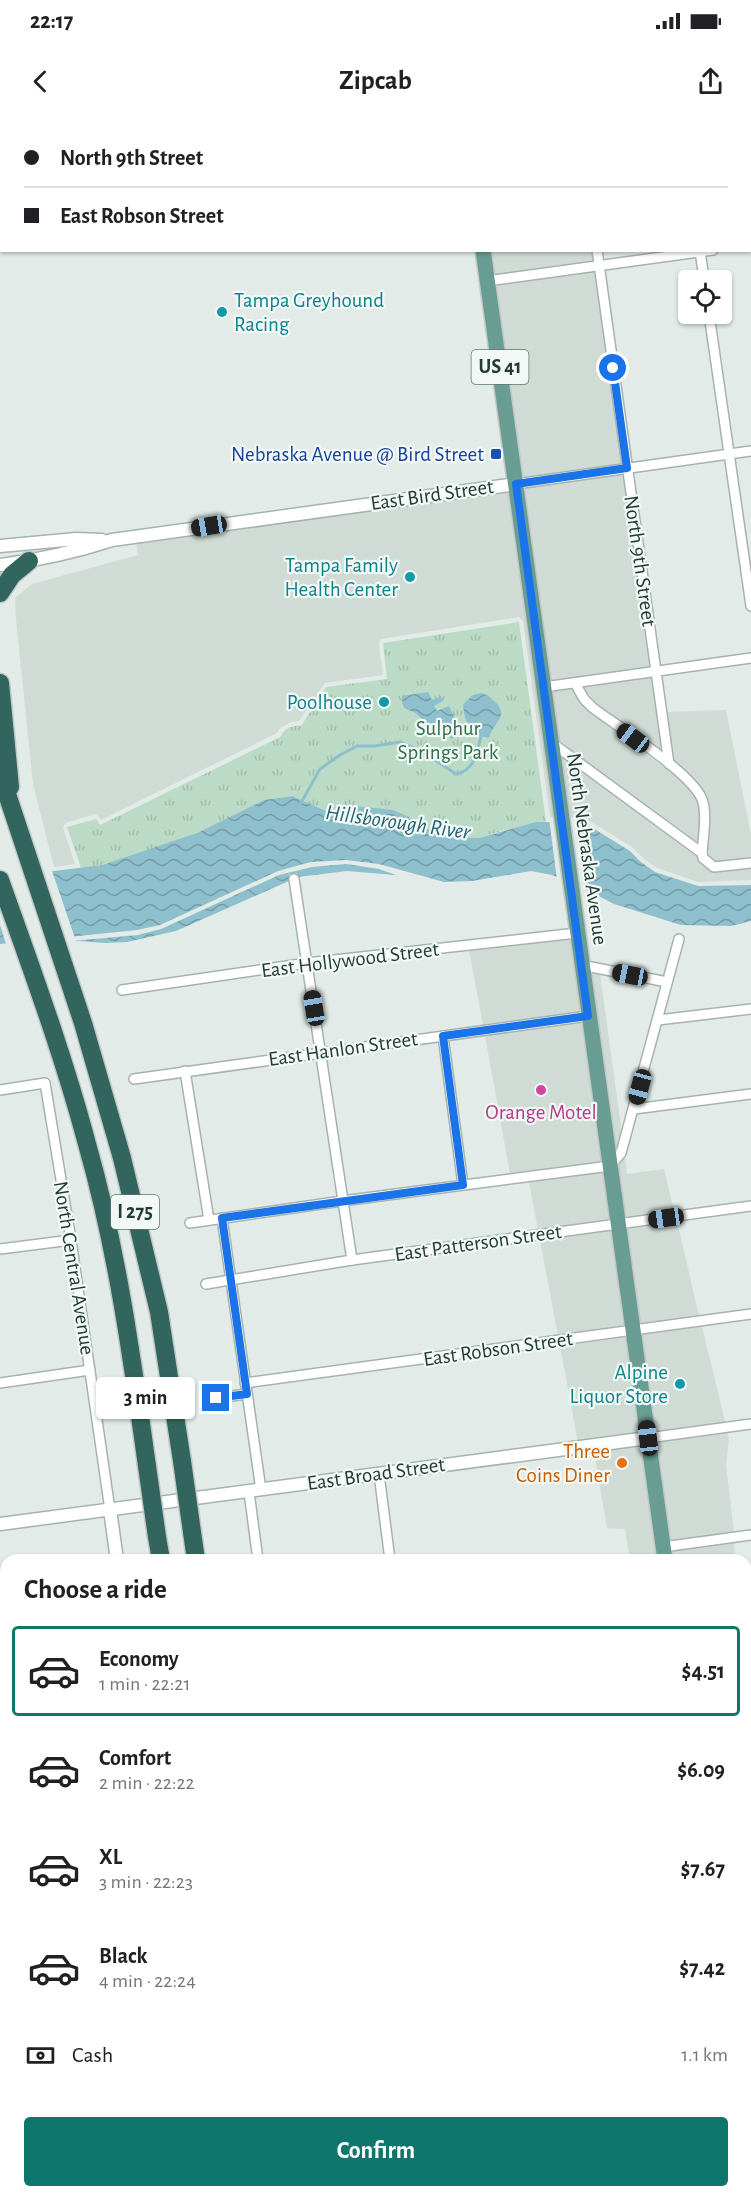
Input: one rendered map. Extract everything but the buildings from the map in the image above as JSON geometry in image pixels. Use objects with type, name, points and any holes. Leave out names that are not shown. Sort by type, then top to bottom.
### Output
[{"type":"highway","points":[[0,593],[12,574],[29,561]]},
{"type":"highway","points":[[0,683],[13,812]]},
{"type":"highway","name":"I 275","points":[[0,773],[102,1083],[120,1147],[159,1312],[195,1554]]},
{"type":"highway","name":"I 275","points":[[0,880],[55,1032],[103,1206],[133,1363],[160,1554]]},
{"type":"main road","name":"North Nebraska Avenue","points":[[483,252],[664,1553]]},
{"type":"street","name":"North 9th Street","points":[[597,252],[669,764]]},
{"type":"street","points":[[487,281],[693,252]]},
{"type":"street","points":[[700,252],[703,270]]},
{"type":"street","points":[[710,324],[751,606]]},
{"type":"street","name":"East Bird Street","points":[[0,565],[76,551],[112,540],[751,451]]},
{"type":"street","name":"East Bird Street","points":[[0,546],[76,539],[112,540]]},
{"type":"street","points":[[544,687],[751,658]]},
{"type":"street","points":[[575,683],[584,699],[593,708],[688,779],[703,799],[705,822],[703,858],[714,867],[750,864]]},
{"type":"street","points":[[552,743],[702,853]]},
{"type":"street","points":[[294,879],[352,1260]]},
{"type":"street","name":"East Hollywood Street","points":[[122,990],[307,963],[578,933]]},
{"type":"street","points":[[190,1223],[610,1166],[621,1153],[679,939]]},
{"type":"street","points":[[581,966],[668,982]]},
{"type":"street","points":[[657,1020],[751,1009]]},
{"type":"street","name":"East Hanlon Street","points":[[134,1079],[588,1016]]},
{"type":"street","points":[[443,1036],[463,1185]]},
{"type":"street","points":[[185,1071],[209,1220]]},
{"type":"street","name":"North Central Avenue","points":[[0,1090],[45,1083],[71,1240],[116,1554]]},
{"type":"street","points":[[634,1109],[751,1094]]},
{"type":"street","name":"East Patterson Street","points":[[206,1284],[352,1260],[751,1206]]},
{"type":"street","points":[[222,1218],[247,1394],[258,1554]]},
{"type":"street","points":[[0,1249],[71,1240]]},
{"type":"street","name":"East Robson Street","points":[[245,1383],[751,1314]]},
{"type":"street","points":[[0,1383],[90,1371]]},
{"type":"street","points":[[216,1398],[247,1394]]},
{"type":"street","name":"East Broad Street","points":[[0,1524],[751,1424]]},
{"type":"street","points":[[379,1474],[389,1554]]},
{"type":"street","points":[[664,1553],[751,1534]]},
{"type":"shaded area","points":[[488,252],[592,252],[594,261],[491,275]]},
{"type":"shaded area","points":[[595,271],[622,463],[521,478],[493,286]]},
{"type":"shaded area","points":[[623,474],[651,667],[548,681],[522,488]]},
{"type":"shaded area","points":[[512,489],[558,817],[550,817],[523,621],[519,617],[381,639],[379,644],[383,675],[325,683],[299,721],[291,722],[280,728],[277,733],[101,820],[95,814],[65,823],[63,828],[75,864],[54,867],[33,784],[15,598],[32,584],[138,555],[136,542]]},
{"type":"shaded area","points":[[661,676],[667,712],[726,710],[751,834],[751,858],[715,862],[707,855],[709,821],[707,798],[691,776],[673,761]]},
{"type":"shaded area","points":[[652,677],[663,753],[596,703],[583,687]]},
{"type":"shaded area","points":[[573,689],[580,702],[590,712],[685,783],[698,801],[700,821],[698,844],[556,740],[550,692]]},
{"type":"shaded area","points":[[558,754],[698,856],[700,862],[711,871],[751,869],[751,880],[698,882],[657,868],[632,847],[585,818],[567,817]]},
{"type":"shaded area","points":[[573,938],[583,1012],[483,1025],[469,950]]},
{"type":"shaded area","points":[[587,972],[600,974],[622,1134],[613,1155]]},
{"type":"shaded area","points":[[584,1022],[604,1161],[510,1174],[485,1036]]},
{"type":"shaded area","points":[[625,1156],[627,1174],[664,1169],[674,1211],[622,1219],[614,1168]]},
{"type":"shaded area","points":[[606,1172],[613,1220],[538,1230],[529,1182]]},
{"type":"shaded area","points":[[677,1221],[699,1316],[637,1325],[623,1229]]},
{"type":"shaded area","points":[[614,1230],[628,1327],[558,1336],[540,1240]]},
{"type":"shaded area","points":[[702,1326],[725,1422],[652,1432],[639,1335]]},
{"type":"shaded area","points":[[629,1337],[643,1434],[578,1442],[560,1346]]},
{"type":"shaded area","points":[[727,1432],[729,1439],[726,1465],[734,1532],[667,1541],[654,1443]]},
{"type":"shaded area","points":[[644,1444],[659,1554],[629,1554],[625,1529],[607,1528],[594,1452],[580,1454],[580,1452]]},
{"type":"shaded area","points":[[734,1542],[735,1554],[669,1554],[669,1551]]},
{"type":"green space","name":"Sulphur Springs Park","points":[[519,622],[546,822],[479,838],[455,838],[436,834],[407,816],[356,806],[326,811],[291,796],[264,800],[197,833],[102,865],[81,868],[67,827],[96,819],[100,825],[280,737],[289,728],[301,726],[326,687],[387,679],[383,643]]},
{"type":"water","points":[[428,692],[432,700],[441,696],[443,701],[434,706],[437,711],[449,706],[462,733],[451,739],[443,722],[429,724],[404,707],[402,696]]},
{"type":"water","points":[[481,693],[492,699],[501,711],[489,738],[475,735],[476,730],[467,722],[464,712],[463,704],[473,695]]},
{"type":"water","name":"Hillsborough River","points":[[292,796],[326,811],[356,806],[393,810],[436,834],[455,838],[479,838],[536,822],[583,822],[630,851],[655,872],[698,886],[751,885],[751,921],[731,926],[681,925],[614,904],[552,875],[531,871],[472,881],[444,882],[379,864],[346,860],[311,862],[278,871],[160,925],[137,930],[0,944],[0,876],[102,865],[197,833],[264,800]]},
{"type":"water","points":[[346,864],[379,869],[396,875],[347,871],[298,877],[297,873],[289,874],[289,881],[176,931],[127,942],[78,941],[62,945],[61,942],[138,935],[161,929],[279,875],[312,867]]},
{"type":"pier","points":[[549,818],[576,819],[586,893],[557,880]]},
{"type":"pier","points":[[51,868],[77,944],[63,948],[58,940],[7,947],[0,925],[0,873]]},
{"type":"waterway","points":[[301,803],[320,769],[357,746],[400,742],[423,752],[456,774],[471,765],[481,736]]},
{"type":"place","name":"Tampa Greyhound Racing","points":[[222,312]]},
{"type":"place","name":"Nebraska Avenue @ Bird Street","points":[[496,454]]},
{"type":"place","name":"Tampa Family Health Center","points":[[410,577]]},
{"type":"place","name":"Poolhouse","points":[[384,702]]},
{"type":"place","name":"Orange Motel","points":[[541,1090]]},
{"type":"place","name":"Alpine Liquor Store","points":[[680,1384]]},
{"type":"place","name":"Three Coins Diner","points":[[622,1463]]},
{"type":"route","points":[[216,1398],[247,1394],[222,1218],[463,1185],[443,1036],[588,1016],[516,484],[627,468],[613,368]]}]
